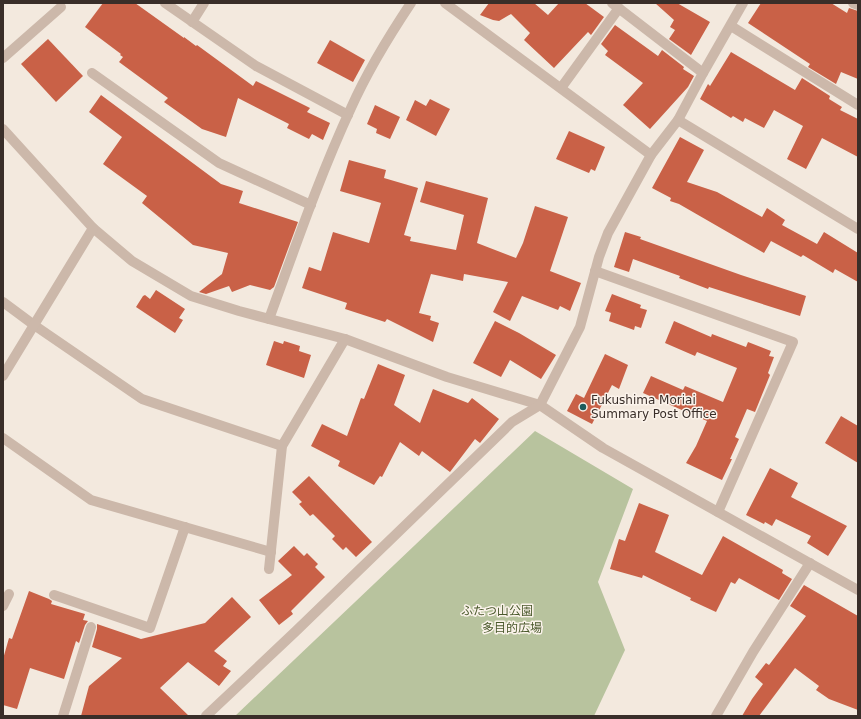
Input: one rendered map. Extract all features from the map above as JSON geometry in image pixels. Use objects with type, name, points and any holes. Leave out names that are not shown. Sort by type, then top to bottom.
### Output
[{"type":"street","points":[[165,3],[256,66],[348,115]]},
{"type":"street","points":[[192,22],[204,3]]},
{"type":"street","points":[[269,319],[311,205],[348,115],[390,35],[411,3]]},
{"type":"street","points":[[445,3],[651,155]]},
{"type":"street","points":[[206,716],[296,632],[508,426],[540,405],[580,327],[599,257],[608,233],[651,155],[678,120],[743,3]]},
{"type":"street","points":[[853,3],[858,5]]},
{"type":"street","points":[[561,88],[616,6],[703,73]]},
{"type":"street","points":[[3,58],[60,7]]},
{"type":"street","points":[[731,26],[858,105]]},
{"type":"street","points":[[92,74],[219,163],[311,205]]},
{"type":"street","points":[[678,120],[858,229]]},
{"type":"street","points":[[3,129],[93,228],[132,261],[191,296],[239,311],[345,339],[447,377],[540,405],[602,448],[858,590]]},
{"type":"street","points":[[3,376],[93,228]]},
{"type":"street","points":[[595,271],[793,342],[718,512]]},
{"type":"street","points":[[3,302],[142,399],[282,446]]},
{"type":"street","points":[[269,570],[282,446],[345,339]]},
{"type":"street","points":[[3,438],[91,500],[271,552]]},
{"type":"street","points":[[54,596],[150,628],[185,527]]},
{"type":"street","points":[[716,716],[753,652],[810,563]]},
{"type":"street","points":[[3,606],[9,594]]},
{"type":"street","points":[[62,716],[91,627]]},
{"type":"green space","name":"ふたつ山公園","points":[[535,431],[633,489],[598,582],[625,650],[594,716],[235,716]]},
{"type":"building","points":[[103,3],[135,3],[184,38],[196,46],[197,45],[253,86],[256,81],[310,108],[307,112],[330,123],[323,140],[312,134],[309,139],[287,128],[289,124],[238,98],[226,137],[202,129],[164,102],[168,98],[119,62],[123,57],[120,55],[121,54],[85,27]]},
{"type":"building","points":[[489,3],[534,3],[548,15],[559,3],[585,3],[604,17],[591,35],[588,32],[554,68],[524,40],[530,33],[511,14],[499,21],[480,15]]},
{"type":"building","points":[[655,3],[677,3],[710,22],[691,55],[669,39],[675,30],[670,27],[674,20]]},
{"type":"building","points":[[761,3],[831,3],[847,13],[849,8],[858,11],[858,79],[841,72],[836,84],[808,67],[810,64],[748,23]]},
{"type":"building","points":[[615,25],[658,56],[662,50],[684,67],[683,69],[694,76],[688,87],[650,129],[623,105],[643,83],[605,55],[608,51],[601,44]]},
{"type":"building","points":[[48,39],[83,76],[56,102],[21,64]]},
{"type":"building","points":[[330,40],[365,60],[353,82],[317,63]]},
{"type":"building","points":[[731,52],[795,90],[802,78],[830,96],[829,99],[842,107],[840,110],[858,119],[858,157],[822,138],[806,169],[787,159],[803,126],[774,110],[764,128],[745,118],[743,122],[733,116],[731,118],[700,99],[708,84],[710,86]]},
{"type":"building","points":[[101,95],[221,184],[243,191],[239,203],[298,222],[274,287],[270,290],[250,285],[232,292],[229,286],[206,294],[199,292],[222,274],[228,253],[193,245],[142,203],[147,196],[103,164],[122,137],[89,112]]},
{"type":"building","points":[[430,99],[450,109],[436,136],[406,120],[415,100],[426,106]]},
{"type":"building","points":[[375,105],[400,117],[390,139],[376,133],[377,129],[367,124]]},
{"type":"building","points":[[569,131],[605,147],[595,171],[591,169],[589,173],[556,159]]},
{"type":"building","points":[[680,137],[704,150],[687,182],[717,192],[762,217],[767,208],[785,220],[782,225],[817,244],[824,232],[858,253],[858,282],[835,269],[833,273],[803,255],[801,257],[771,241],[764,253],[679,204],[670,201],[671,198],[652,188]]},
{"type":"building","points":[[349,160],[386,170],[384,178],[418,188],[404,235],[411,237],[410,241],[456,250],[464,215],[420,202],[426,181],[488,198],[477,243],[516,258],[523,243],[535,206],[568,217],[550,271],[581,283],[570,311],[560,306],[558,310],[522,296],[510,321],[493,312],[508,282],[464,274],[463,281],[431,274],[419,313],[431,316],[430,320],[439,323],[433,342],[387,319],[385,322],[345,309],[347,303],[302,288],[309,267],[321,271],[333,232],[369,243],[381,203],[340,191]]},
{"type":"building","points":[[625,232],[641,237],[640,239],[741,275],[806,296],[800,316],[709,287],[708,289],[679,278],[680,276],[633,259],[629,272],[614,267]]},
{"type":"building","points":[[156,290],[185,309],[179,318],[183,320],[175,333],[136,307],[143,296],[145,295],[150,299]]},
{"type":"building","points":[[612,294],[641,305],[640,308],[647,310],[641,328],[635,326],[634,330],[609,321],[611,313],[605,311]]},
{"type":"building","points":[[495,321],[519,333],[556,355],[541,379],[510,360],[501,377],[473,363]]},
{"type":"building","points":[[674,321],[711,337],[712,334],[746,347],[748,342],[771,351],[769,356],[774,357],[768,373],[770,375],[755,412],[747,409],[735,437],[739,439],[722,480],[686,463],[696,446],[707,421],[643,393],[651,376],[683,390],[685,386],[723,402],[737,368],[697,352],[695,356],[665,343]]},
{"type":"building","points":[[274,341],[283,344],[284,341],[300,346],[299,351],[311,355],[304,378],[266,365]]},
{"type":"building","points":[[605,354],[628,365],[619,389],[612,385],[592,424],[567,411],[576,394],[584,398]]},
{"type":"building","points":[[378,364],[405,375],[394,405],[420,423],[433,389],[468,403],[472,398],[499,419],[480,443],[475,439],[450,472],[422,451],[419,456],[400,442],[382,477],[380,476],[374,485],[338,466],[340,461],[311,446],[322,424],[347,436],[361,398],[364,399]]},
{"type":"building","points":[[841,416],[858,426],[858,463],[825,443]]},
{"type":"building","points":[[770,468],[798,483],[791,497],[847,526],[828,556],[807,543],[811,536],[776,519],[772,526],[765,522],[764,524],[746,515]]},
{"type":"building","points":[[309,476],[372,542],[356,557],[346,547],[343,550],[332,539],[335,536],[313,514],[310,516],[299,504],[302,502],[292,492]]},
{"type":"building","points":[[639,503],[669,515],[655,552],[702,575],[723,536],[783,570],[782,573],[792,579],[779,600],[739,578],[735,584],[731,582],[716,612],[643,575],[642,578],[610,569],[619,539],[625,541]]},
{"type":"building","points":[[294,546],[304,556],[307,553],[318,564],[315,567],[325,577],[291,611],[293,614],[279,625],[259,600],[292,575],[278,561]]},
{"type":"building","points":[[804,585],[858,616],[858,710],[829,699],[816,690],[819,686],[795,668],[759,716],[742,716],[763,684],[755,677],[766,663],[769,665],[806,616],[790,606]]},
{"type":"building","points":[[29,591],[49,599],[52,601],[51,604],[85,614],[83,620],[88,621],[85,625],[79,643],[76,641],[64,679],[30,668],[17,709],[3,705],[3,659],[9,638],[12,639]]},
{"type":"building","points":[[232,597],[251,617],[214,651],[227,661],[223,666],[231,671],[219,686],[188,662],[160,688],[189,716],[81,716],[89,686],[122,658],[92,647],[97,624],[141,639],[205,623]]},
{"type":"place","name":"Fukushima Moriai Summary Post Office","points":[[583,407]]},
{"type":"park label","name":"多目的広場","points":[[512,628]]}]
